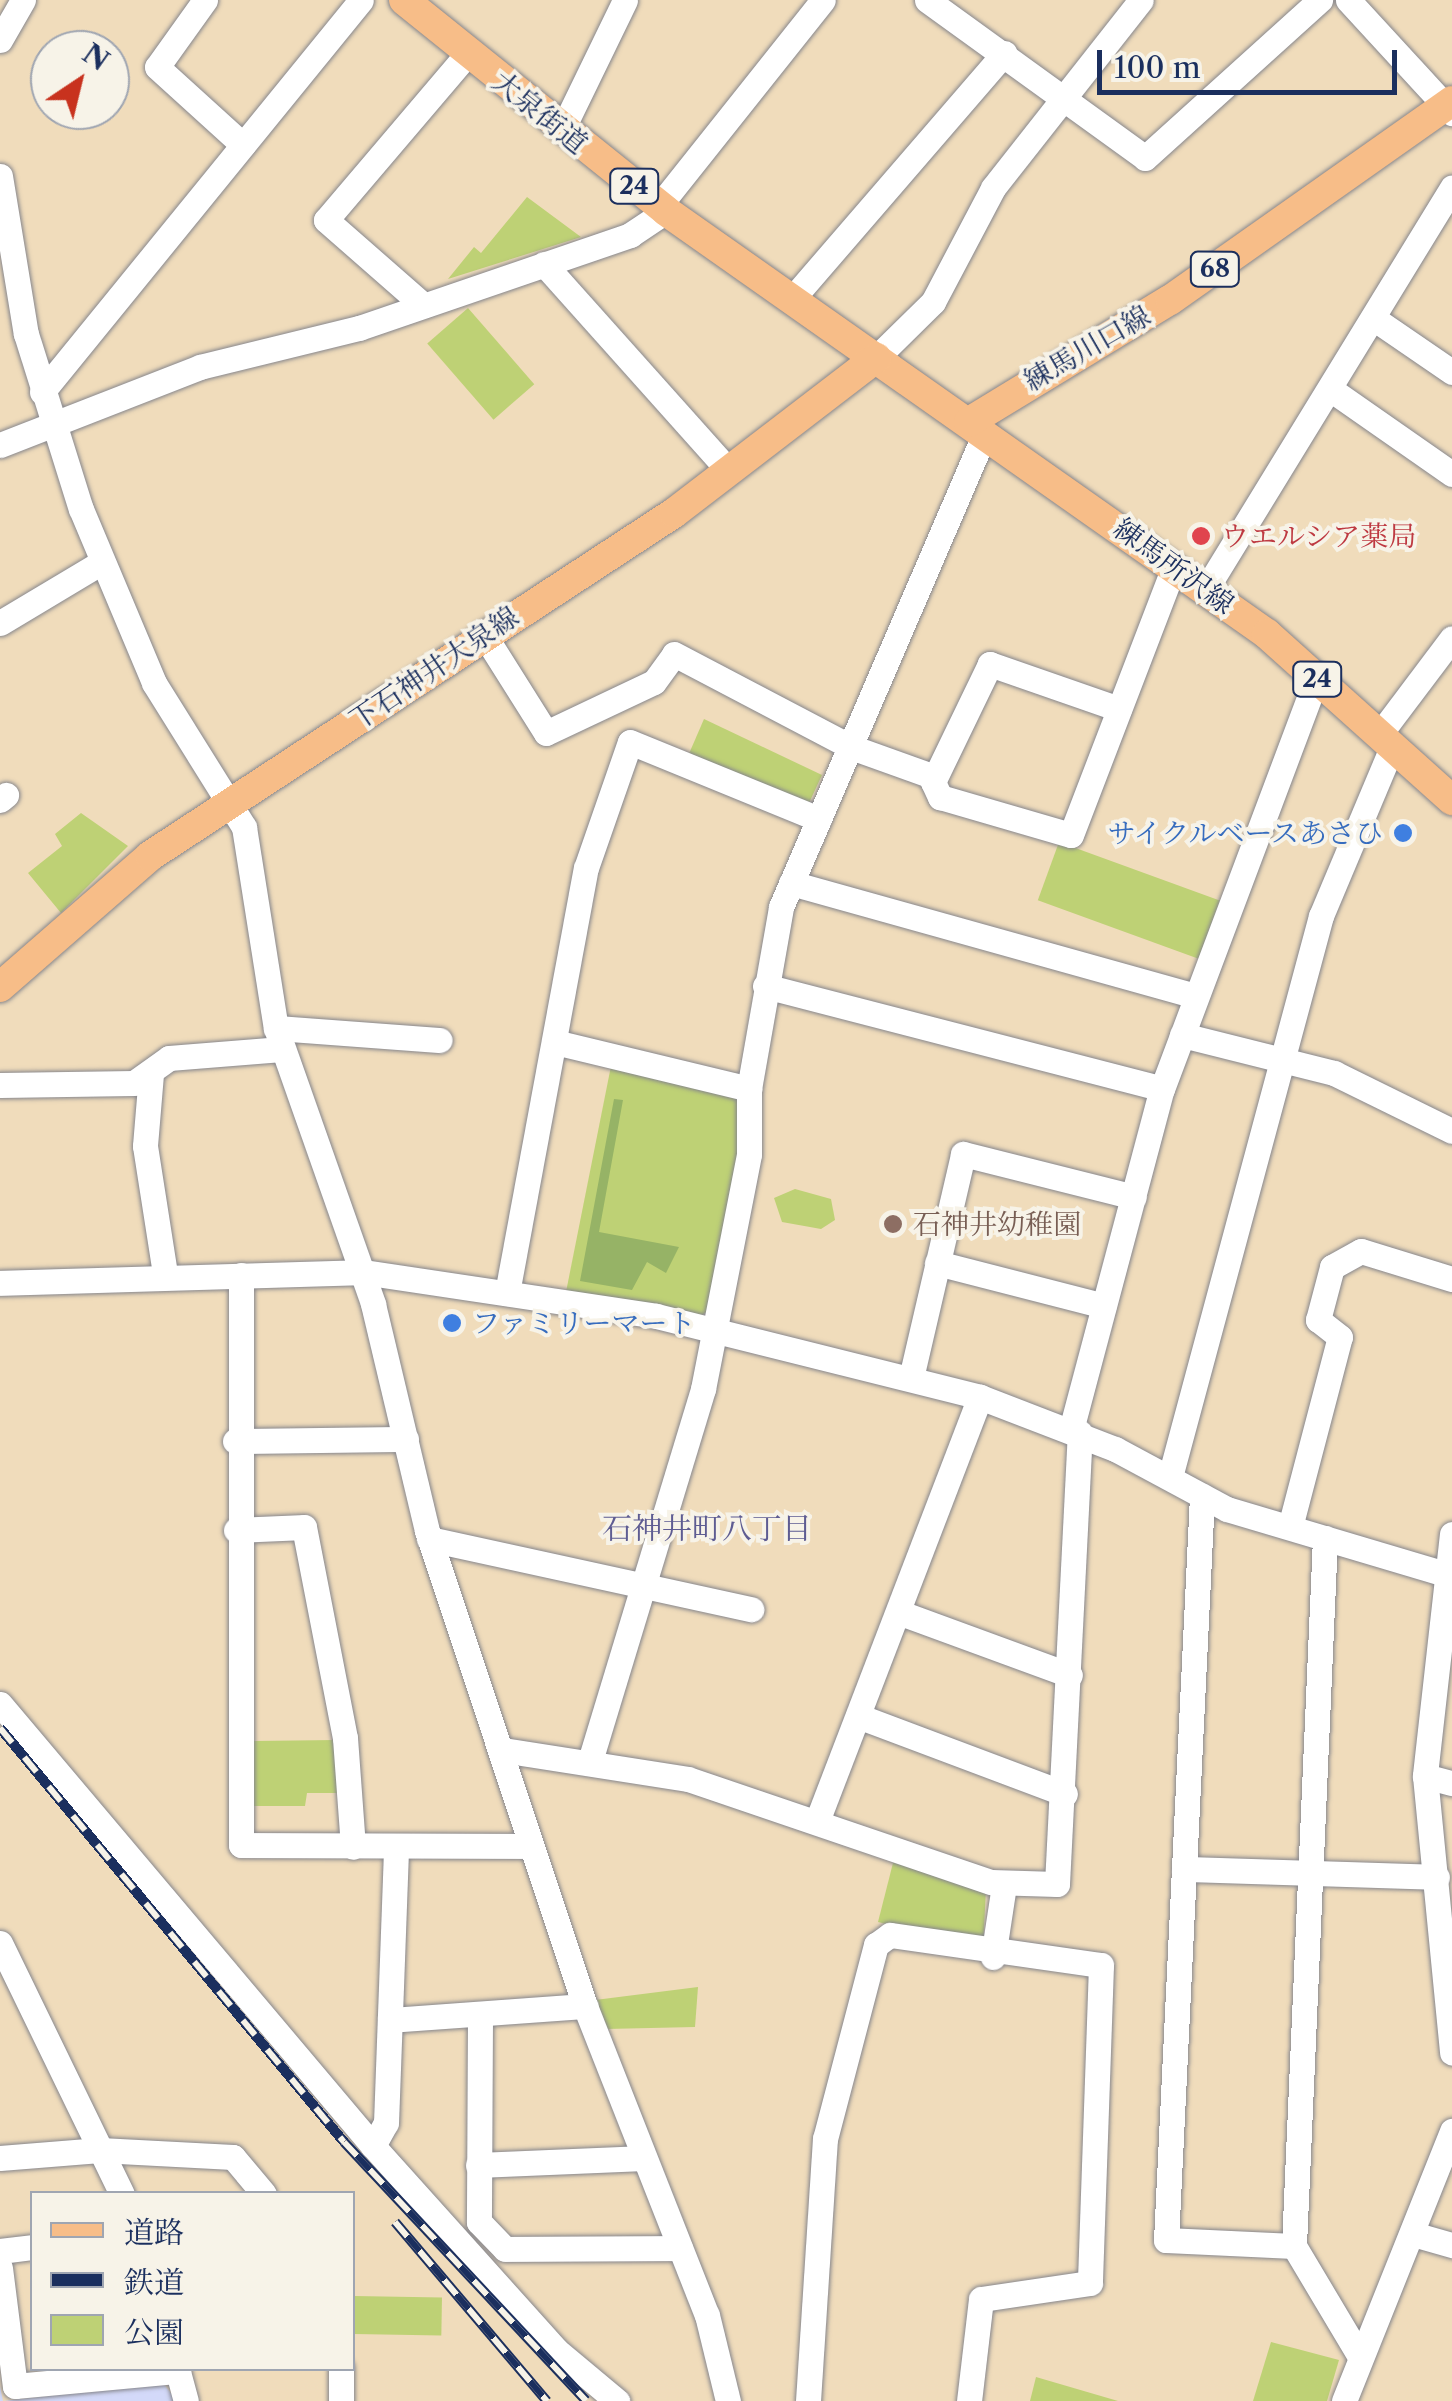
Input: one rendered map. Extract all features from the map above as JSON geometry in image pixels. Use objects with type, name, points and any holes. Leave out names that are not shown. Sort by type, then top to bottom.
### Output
[{"type":"main road","name":"大泉街道","points":[[404,0],[663,208],[876,358]]},
{"type":"main road","name":"練馬川口線","points":[[977,428],[1450,107]]},
{"type":"main road","name":"練馬所沢線","points":[[876,358],[1206,590],[1316,678],[1452,800]]},
{"type":"main road","name":"下石神井大泉線","points":[[0,987],[150,856],[483,633],[674,513],[876,358]]},
{"type":"street","points":[[0,40],[23,0]]},
{"type":"street","points":[[205,0],[156,67],[243,145]]},
{"type":"street","points":[[42,392],[361,0]]},
{"type":"street","points":[[562,130],[625,0]]},
{"type":"street","points":[[0,445],[200,367],[423,305],[630,235],[663,208],[823,0]]},
{"type":"street","points":[[927,0],[1070,100],[1139,157],[1320,0]]},
{"type":"street","points":[[876,358],[933,302],[993,188],[1070,100],[1140,0]]},
{"type":"street","points":[[1348,0],[1450,107]]},
{"type":"street","points":[[423,305],[326,220],[468,53]]},
{"type":"street","points":[[792,299],[1004,53]]},
{"type":"street","points":[[0,176],[4,215],[42,392],[102,562],[170,713],[244,827],[279,1039],[363,1272],[429,1540],[504,1750],[530,1846],[585,2006],[680,2248],[728,2401]]},
{"type":"street","points":[[1206,590],[1376,320],[1442,228],[1452,187]]},
{"type":"street","points":[[544,264],[727,469]]},
{"type":"street","points":[[1376,320],[1452,372]]},
{"type":"street","points":[[1333,391],[1452,474]]},
{"type":"street","points":[[590,1761],[648,1586],[716,1329],[748,1154],[749,1090],[765,986],[791,883],[851,747],[977,428]]},
{"type":"street","points":[[0,622],[102,562]]},
{"type":"street","points":[[1119,709],[990,664],[935,777],[940,796],[1066,838],[1119,709],[1174,566]]},
{"type":"street","points":[[483,633],[546,733],[654,682],[674,654],[851,747],[935,777]]},
{"type":"street","points":[[1170,1478],[1279,1060],[1321,916],[1386,741],[1452,638]]},
{"type":"street","points":[[504,1750],[590,1761],[819,1816],[1004,1885],[1060,1881],[1070,1675],[1075,1432],[1162,1089],[1316,678]]},
{"type":"street","points":[[507,1294],[586,868],[630,742],[820,819]]},
{"type":"street","points":[[791,883],[1195,996]]},
{"type":"street","points":[[765,986],[1162,1089]]},
{"type":"street","points":[[1182,1036],[1334,1073],[1452,1131]]},
{"type":"street","points":[[0,1086],[151,1074],[169,1058],[279,1039],[440,1040]]},
{"type":"street","points":[[555,1042],[749,1090]]},
{"type":"street","points":[[151,1074],[145,1146],[165,1274]]},
{"type":"street","points":[[912,1378],[963,1154],[1134,1196]]},
{"type":"street","points":[[1290,1527],[1340,1337],[1318,1320],[1332,1267],[1361,1251],[1452,1279]]},
{"type":"street","points":[[937,1263],[1104,1306]]},
{"type":"street","points":[[0,1284],[165,1274],[363,1272],[716,1329],[980,1398],[1075,1432],[1202,1496],[1442,1573]]},
{"type":"street","points":[[241,1275],[235,1442],[241,1845],[530,1846]]},
{"type":"street","points":[[819,1816],[980,1398]]},
{"type":"street","points":[[235,1442],[406,1439]]},
{"type":"street","points":[[1202,1496],[1166,2240],[1294,2246]]},
{"type":"street","points":[[236,1530],[304,1527],[345,1738],[352,1847]]},
{"type":"street","points":[[1452,1534],[1442,1573],[1424,1776],[1452,2052]]},
{"type":"street","points":[[1325,1538],[1294,2246],[1359,2355]]},
{"type":"street","points":[[429,1540],[751,1609]]},
{"type":"street","points":[[898,1612],[1070,1675]]},
{"type":"street","points":[[0,1704],[152,1892],[372,2146],[556,2350],[617,2401]]},
{"type":"street","points":[[858,1716],[1065,1794]]},
{"type":"street","points":[[1424,1776],[1452,1783]]},
{"type":"street","points":[[372,2146],[386,2123],[396,1847]]},
{"type":"street","points":[[1184,1869],[1437,1877]]},
{"type":"street","points":[[152,1892],[173,1875]]},
{"type":"street","points":[[993,1956],[1004,1885]]},
{"type":"street","points":[[808,2401],[825,2139],[876,1945],[890,1934],[993,1956],[1101,1965],[1090,2282],[981,2299],[969,2401]]},
{"type":"street","points":[[0,1942],[120,2191]]},
{"type":"street","points":[[390,2020],[480,2018],[585,2006]]},
{"type":"street","points":[[480,2018],[479,2222],[505,2249],[680,2248]]},
{"type":"street","points":[[1344,2401],[1359,2355],[1413,2234],[1452,2131]]},
{"type":"street","points":[[0,2158],[100,2150],[233,2157],[261,2191]]},
{"type":"street","points":[[478,2165],[644,2158]]},
{"type":"street","points":[[1413,2234],[1452,2245]]},
{"type":"street","points":[[0,2251],[30,2247]]},
{"type":"street","points":[[0,2268],[14,2386],[167,2371]]},
{"type":"street","points":[[177,2371],[186,2401]]},
{"type":"street","points":[[341,2371],[341,2401]]},
{"type":"shaded area","points":[[163,2383],[177,2401],[3,2401]]},
{"type":"green space","points":[[527,197],[581,237],[448,279],[474,247],[481,253]]},
{"type":"green space","points":[[468,308],[534,384],[494,420],[427,343]]},
{"type":"green space","points":[[704,719],[822,775],[809,803],[688,756]]},
{"type":"green space","points":[[81,813],[128,846],[61,913],[28,873],[62,846],[55,834]]},
{"type":"green space","points":[[1059,842],[1220,900],[1198,959],[1038,900]]},
{"type":"green space","points":[[612,1061],[740,1091],[744,1122],[713,1308],[702,1315],[566,1292]]},
{"type":"green space","points":[[614,1099],[623,1100],[599,1232],[679,1247],[666,1273],[647,1262],[632,1290],[580,1281]]},
{"type":"green space","points":[[795,1189],[831,1199],[835,1220],[821,1229],[782,1222],[774,1198]]},
{"type":"green space","points":[[336,1740],[342,1793],[307,1793],[305,1806],[250,1806],[250,1741]]},
{"type":"green space","points":[[894,1859],[986,1889],[983,1948],[878,1922]]},
{"type":"green space","points":[[698,1987],[695,2027],[606,2029],[595,2000]]},
{"type":"green space","points":[[355,2296],[442,2298],[441,2336],[355,2334]]},
{"type":"green space","points":[[1271,2342],[1339,2360],[1327,2401],[1253,2401]]},
{"type":"green space","points":[[1036,2377],[1118,2401],[1030,2401]]},
{"type":"railway","points":[[0,1728],[344,2142],[586,2401]]},
{"type":"railway","points":[[395,2222],[547,2401]]},
{"type":"place","name":"ウエルシア薬局","points":[[1201,536]]},
{"type":"place","name":"サイクルベースあさひ","points":[[1403,833]]},
{"type":"place","name":"石神井幼稚園","points":[[893,1224]]},
{"type":"place","name":"ファミリーマート","points":[[452,1323]]},
{"type":"district","name":"石神井町八丁目","points":[[707,1529]]}]
